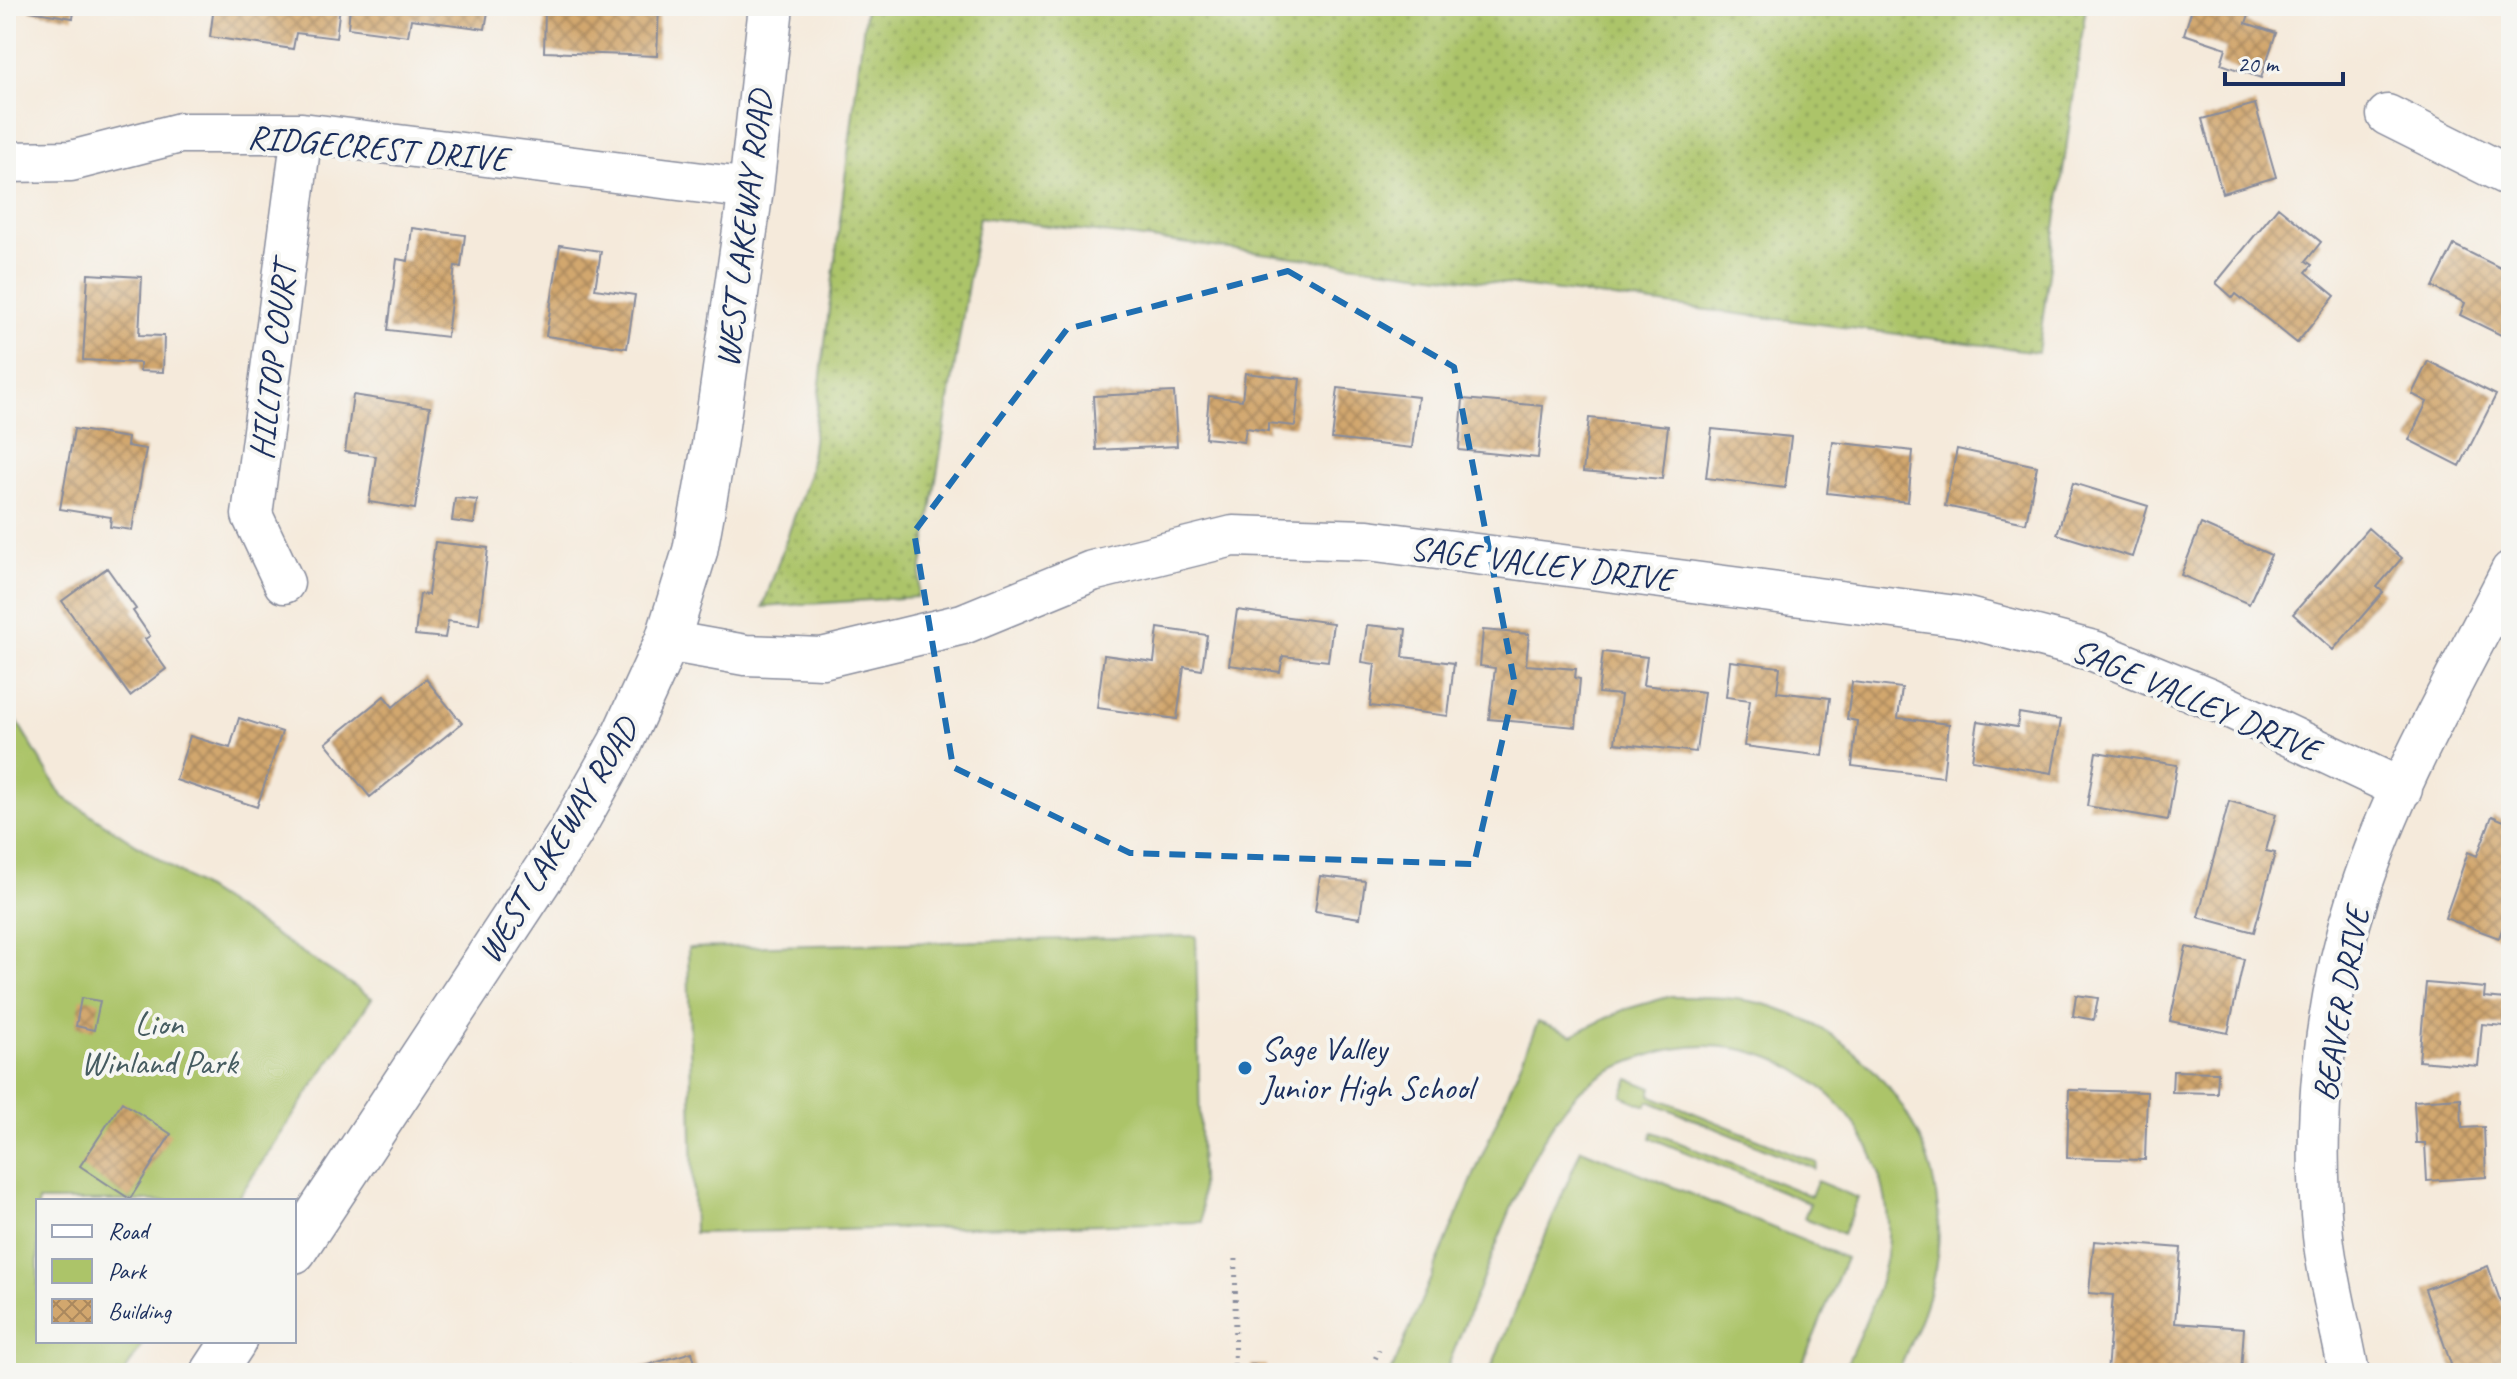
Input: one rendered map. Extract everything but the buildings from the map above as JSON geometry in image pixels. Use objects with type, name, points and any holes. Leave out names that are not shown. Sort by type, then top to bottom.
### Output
[{"type":"street","name":"WEST LAKEWAY ROAD","points":[[296,1248],[570,833],[621,742],[667,641],[695,551],[751,189],[771,6]]},
{"type":"street","points":[[2387,115],[2511,177]]},
{"type":"street","name":"RIDGECREST DRIVE","points":[[6,162],[71,161],[180,133],[302,133],[751,189]]},
{"type":"street","name":"HILLTOP COURT","points":[[284,583],[252,515],[302,133]]},
{"type":"street","name":"SAGE VALLEY DRIVE","points":[[667,641],[745,655],[822,658],[963,624],[1092,571],[1233,536],[1368,540],[1964,617],[2094,651],[2209,698],[2402,789]]},
{"type":"street","name":"BEAVER DRIVE","points":[[2349,1373],[2323,1237],[2319,1114],[2332,1007],[2358,895],[2402,789],[2511,571]]},
{"type":"street","points":[[213,1373],[233,1343]]},
{"type":"path","points":[[1234,1373],[1236,1256]]},
{"type":"path","points":[[1369,1373],[1379,1350]]},
{"type":"path","points":[[569,1364],[571,1373]]},
{"type":"highlighted area","points":[[1288,271],[1454,367],[1515,685],[1474,864],[1130,853],[953,767],[914,532],[1067,329]]},
{"type":"green space","points":[[866,6],[2086,6],[2038,352],[979,217],[917,597],[763,607],[809,474]]},
{"type":"green space","name":"Lion Winland Park","points":[[6,703],[62,796],[372,998],[237,1199],[36,1199],[36,1343],[144,1343],[124,1373],[6,1373]]},
{"type":"green space","points":[[1196,936],[1202,1222],[694,1233],[688,948]]},
{"type":"green space","points":[[1668,997],[1746,1000],[1771,1006],[1812,1023],[1849,1047],[1880,1078],[1906,1112],[1925,1151],[1936,1193],[1939,1237],[1929,1294],[1898,1373],[1843,1373],[1874,1300],[1888,1242],[1881,1179],[1864,1139],[1839,1105],[1808,1078],[1771,1058],[1731,1048],[1688,1047],[1644,1057],[1616,1068],[1590,1082],[1576,1095],[1551,1127],[1531,1163],[1445,1373],[1391,1373],[1538,1022],[1572,1035],[1623,1010]]},
{"type":"green space","points":[[1629,1079],[1652,1088],[1650,1095],[1817,1163],[1815,1169],[1649,1101],[1646,1106],[1622,1096]]},
{"type":"green space","points":[[1653,1132],[1811,1196],[1817,1181],[1858,1198],[1843,1234],[1804,1218],[1810,1203],[1651,1138]]},
{"type":"green space","points":[[1581,1149],[1846,1258],[1799,1373],[1489,1373]]},
{"type":"place","name":"Sage Valley Junior High School","points":[[1245,1068]]}]
